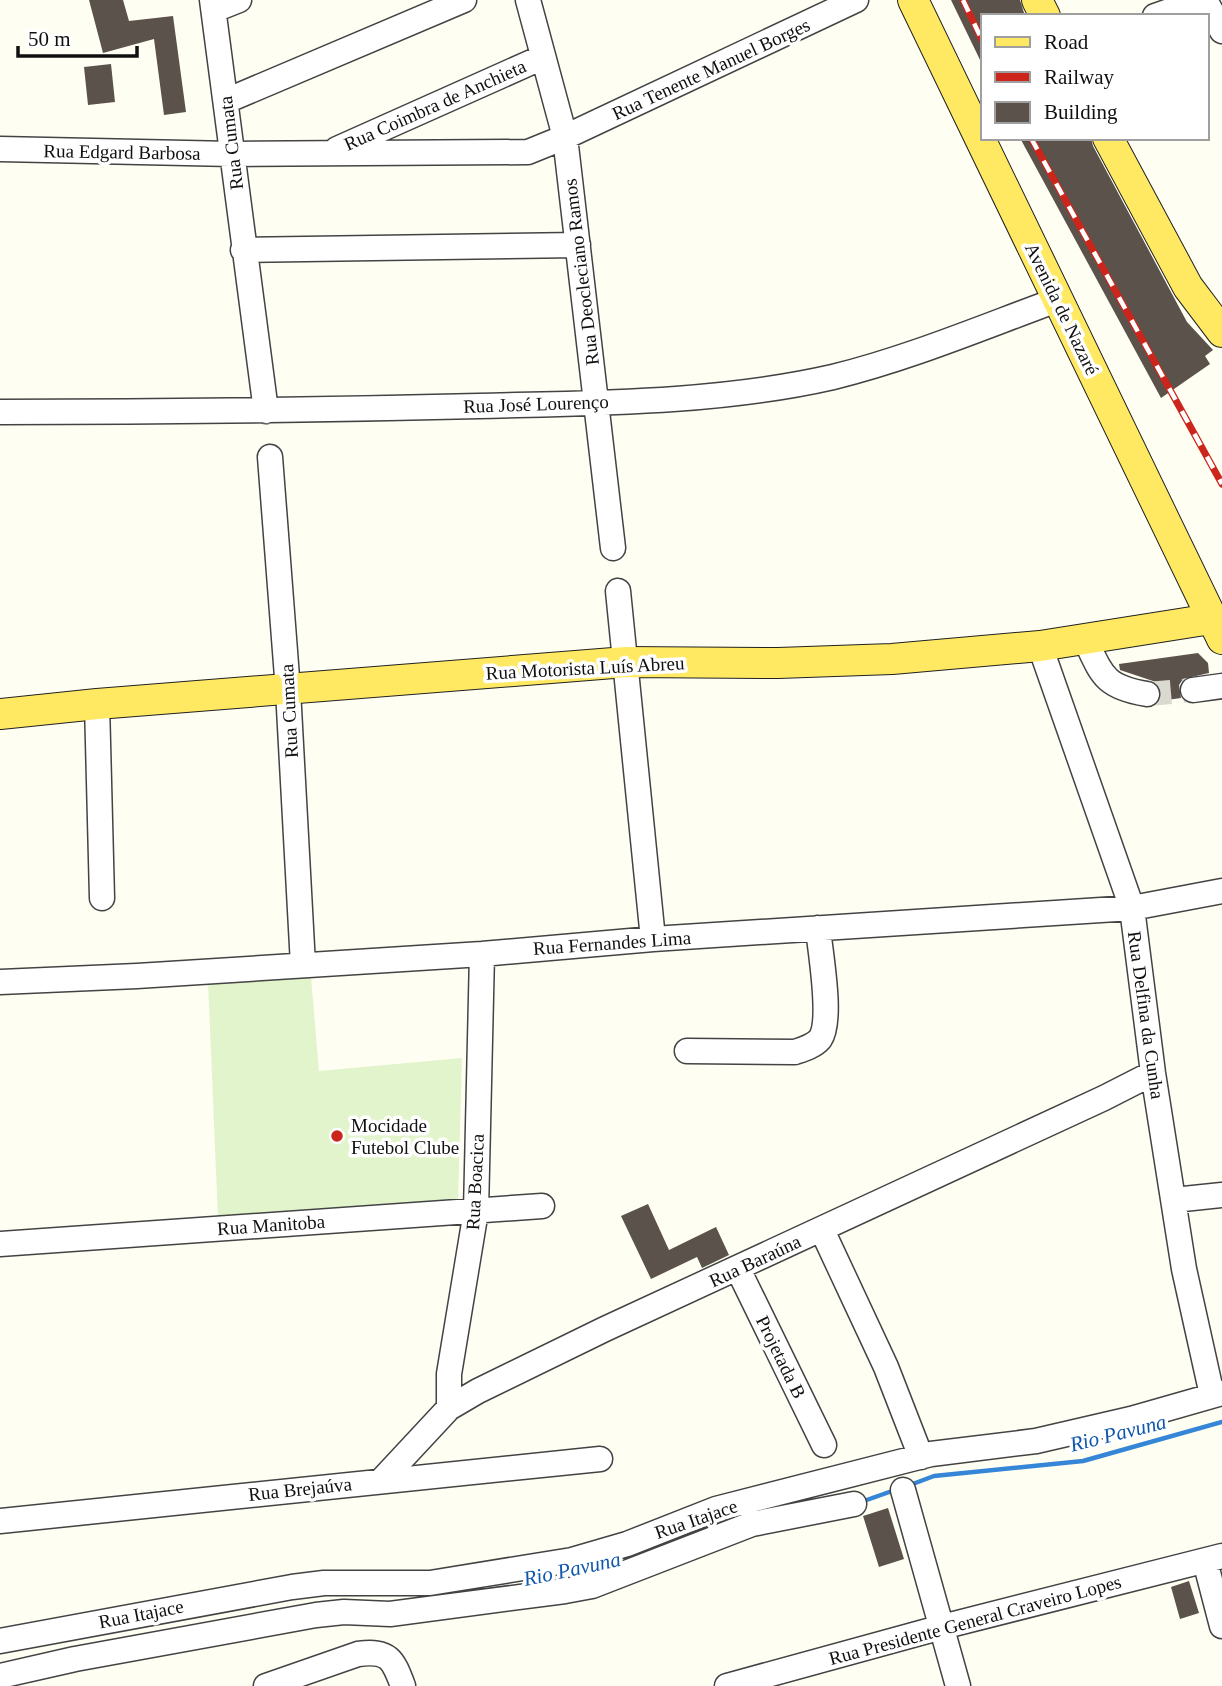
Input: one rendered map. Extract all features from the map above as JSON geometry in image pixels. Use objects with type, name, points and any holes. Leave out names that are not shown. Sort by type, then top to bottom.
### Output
[{"type":"main road","name":"Avenida de Nazaré","points":[[913,0],[1216,629]]},
{"type":"main road","points":[[1109,140],[1188,287],[1222,332]]},
{"type":"main road","points":[[1123,140],[1195,268],[1207,285],[1222,293]]},
{"type":"main road","name":"Rua Motorista Luís Abreu","points":[[0,715],[97,704],[626,662],[778,663],[880,660],[1040,646],[1084,639],[1216,629]]},
{"type":"street","points":[[213,5],[239,0]]},
{"type":"street","points":[[226,100],[464,0]]},
{"type":"street","name":"Rua Deocleciano Ramos","points":[[528,0],[565,137],[614,548]]},
{"type":"street","name":"Rua Tenente Manuel Borges","points":[[327,154],[517,153],[540,148],[856,0]]},
{"type":"street","points":[[1161,14],[1203,0],[1222,32]]},
{"type":"street","name":"Rua Cumata","points":[[213,5],[266,411]]},
{"type":"street","name":"Rua Coimbra de Anchieta","points":[[327,154],[543,57]]},
{"type":"street","name":"Rua Edgard Barbosa","points":[[0,149],[327,154]]},
{"type":"street","points":[[243,250],[578,245]]},
{"type":"street","name":"Rua José Lourenço","points":[[0,412],[266,411],[597,403],[747,392],[832,377],[901,358],[1057,300]]},
{"type":"street","name":"Rua Cumata","points":[[270,457],[288,690],[303,965]]},
{"type":"street","points":[[618,591],[653,939]]},
{"type":"street","points":[[1084,639],[1102,675],[1117,687],[1147,694]]},
{"type":"street","name":"Rua Delfina da Cunha","points":[[1040,646],[1132,908],[1153,1073],[1184,1269],[1217,1394]]},
{"type":"street","points":[[1193,690],[1222,686]]},
{"type":"street","points":[[97,704],[102,898]]},
{"type":"street","name":"Rua Fernandes Lima","points":[[0,982],[482,954],[653,939],[1132,908],[1222,891]]},
{"type":"street","points":[[687,1051],[795,1052],[812,1046],[820,1038],[826,1009],[818,928]]},
{"type":"street","name":"Rua Boacica","points":[[449,1408],[449,1374],[476,1211],[482,954]]},
{"type":"street","name":"Rua Baraúna","points":[[381,1481],[449,1408],[478,1391],[1153,1073]]},
{"type":"street","points":[[1174,1200],[1222,1195]]},
{"type":"street","name":"Rua Manitoba","points":[[0,1244],[542,1206]]},
{"type":"street","points":[[822,1230],[886,1367],[921,1457]]},
{"type":"street","name":"Projetada B","points":[[737,1269],[824,1445]]},
{"type":"street","name":"Rua Itajace","points":[[0,1641],[292,1587],[347,1582],[430,1583],[572,1560],[627,1544],[716,1509],[921,1457],[1036,1441],[1131,1419],[1217,1394]]},
{"type":"street","name":"Rua Brejaúva","points":[[0,1521],[600,1459]]},
{"type":"street","points":[[903,1490],[958,1686]]},
{"type":"street","name":"Rua Itajace","points":[[0,1676],[75,1659],[316,1615],[344,1612],[390,1614],[565,1591],[603,1582],[752,1524],[854,1504]]},
{"type":"street","points":[[1214,1559],[1222,1626]]},
{"type":"street","name":"Rua Presidente General Craveiro Lopes","points":[[727,1686],[942,1627],[1214,1559]]},
{"type":"street","points":[[266,1686],[358,1654],[383,1654],[391,1659],[403,1686]]},
{"type":"green space","name":"Mocidade Futebol Clube","points":[[311,977],[319,1071],[462,1058],[458,1201],[218,1219],[208,981]]},
{"type":"building","points":[[89,0],[123,0],[129,21],[173,16],[186,112],[164,115],[154,39],[103,53]]},
{"type":"building","points":[[951,0],[1020,0],[1024,14],[981,14],[981,62]]},
{"type":"building","points":[[111,64],[115,102],[88,105],[84,67]]},
{"type":"building","points":[[1021,140],[1092,140],[1187,322],[1213,350],[1205,356],[1210,364],[1161,398]]},
{"type":"building","points":[[1198,653],[1208,663],[1209,673],[1183,679],[1179,685],[1181,698],[1160,701],[1161,690],[1156,682],[1120,670],[1119,664]]},
{"type":"building","points":[[648,1204],[669,1250],[716,1227],[729,1255],[702,1268],[697,1257],[651,1279],[621,1216]]},
{"type":"building","points":[[888,1508],[904,1559],[879,1567],[863,1516]]},
{"type":"building","points":[[1189,1581],[1199,1613],[1180,1619],[1171,1587]]},
{"type":"waterway","name":"Rio Pavuna","points":[[910,1485],[934,1476],[1083,1461],[1222,1422]]},
{"type":"waterway","name":"Rio Pavuna","points":[[861,1502],[895,1490]]},
{"type":"tunnel","points":[[1147,694],[1193,690]]},
{"type":"railway","points":[[963,0],[981,38]]},
{"type":"railway","points":[[1032,140],[1222,484]]},
{"type":"place","name":"Mocidade Futebol Clube","points":[[337,1136]]}]
